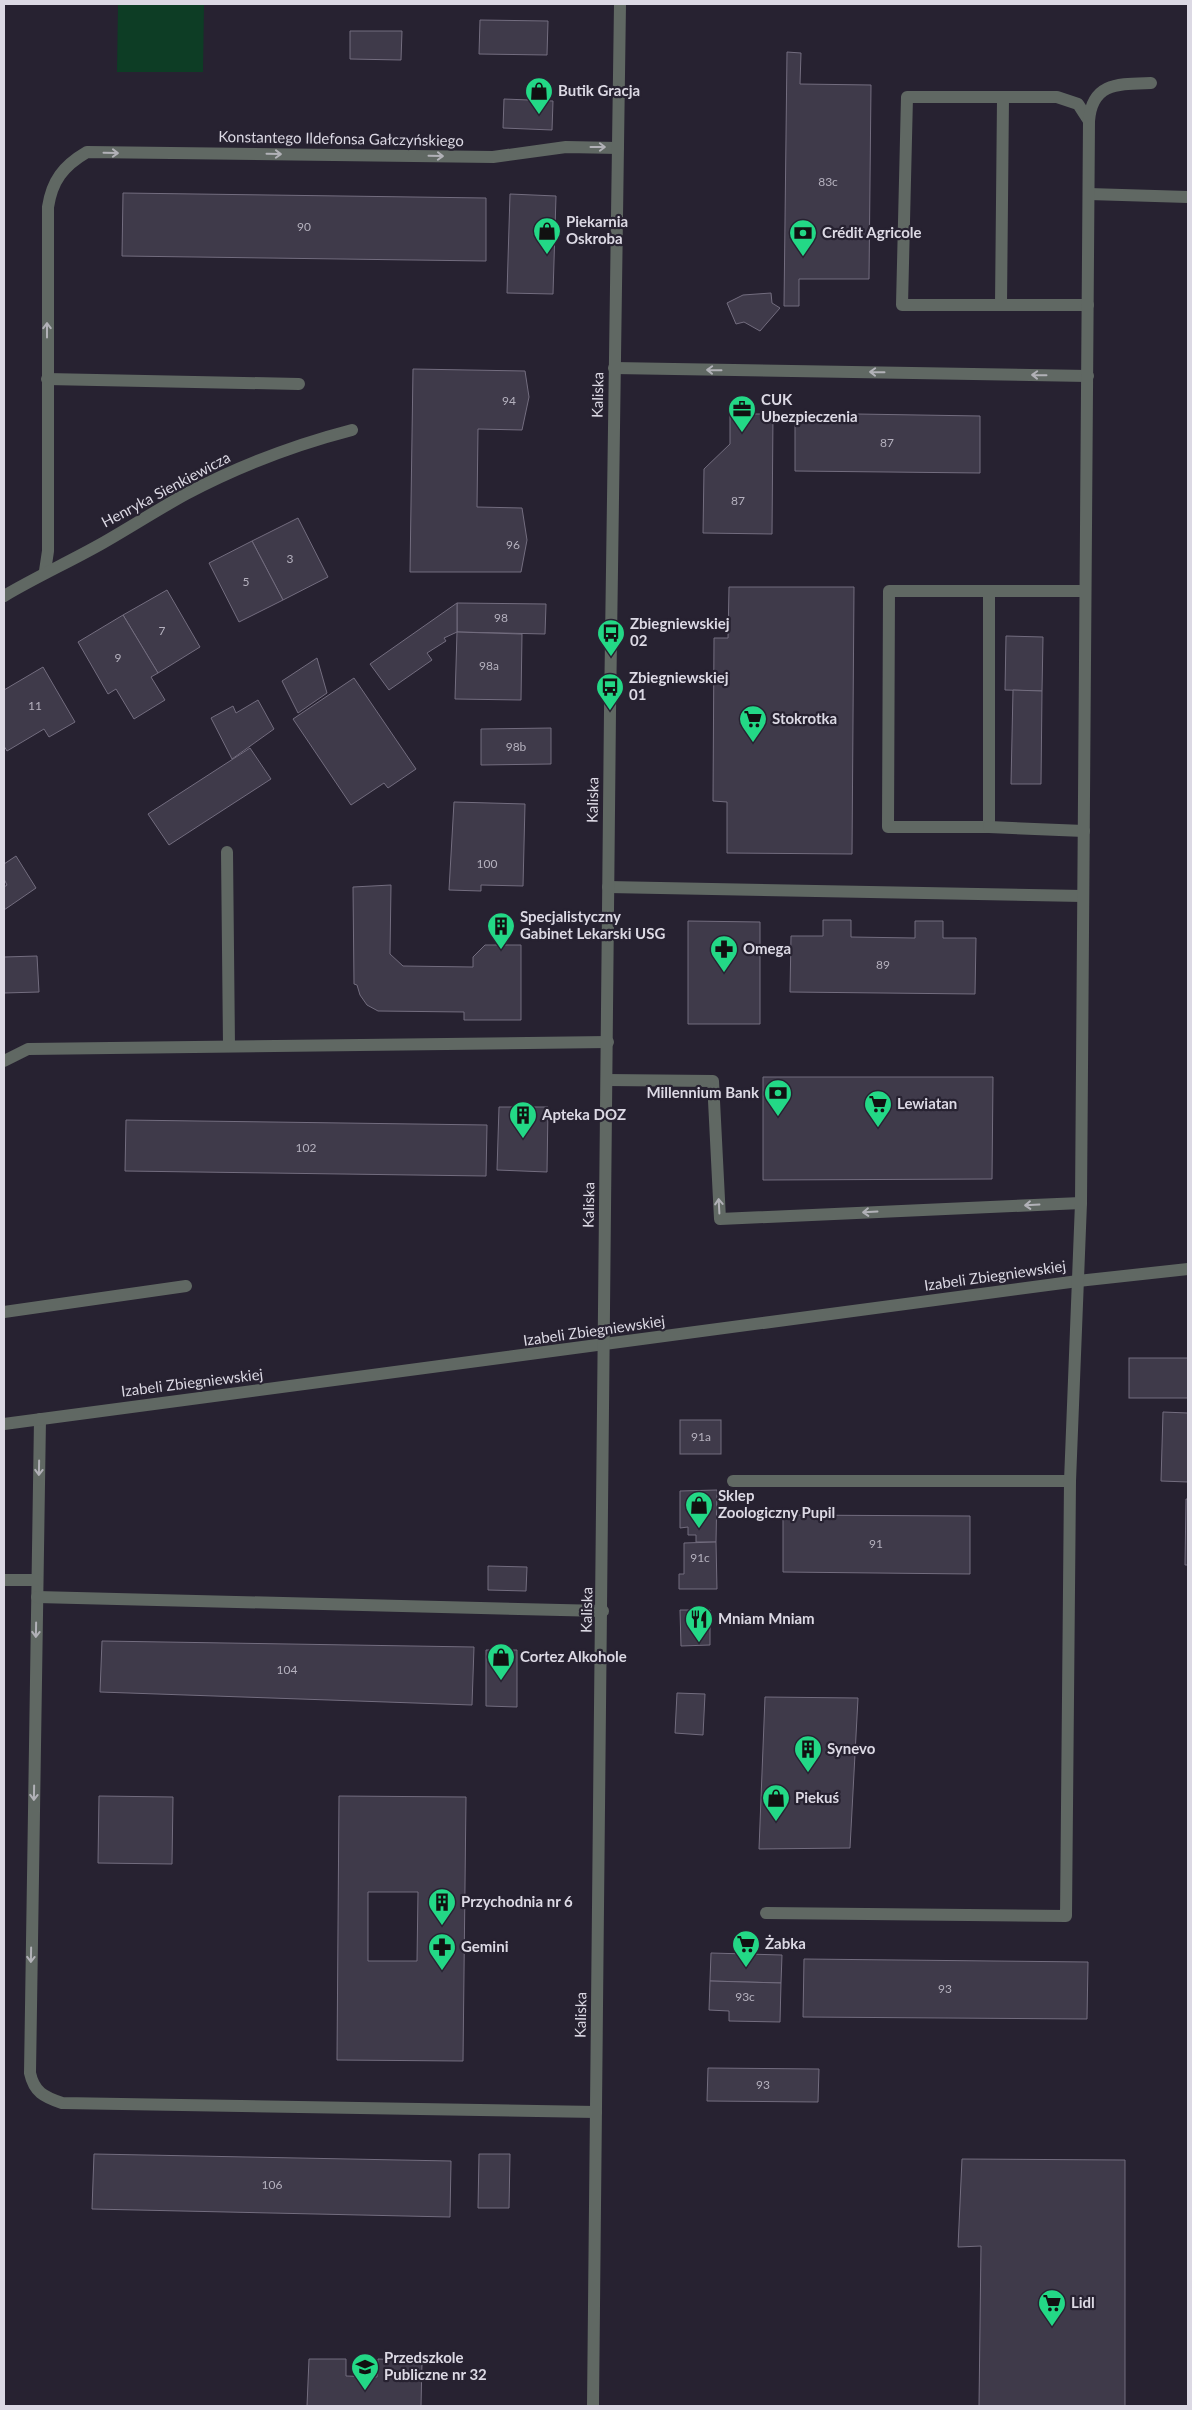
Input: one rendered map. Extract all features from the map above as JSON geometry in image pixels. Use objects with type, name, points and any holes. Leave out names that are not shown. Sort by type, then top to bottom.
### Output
[{"type":"street","name":"Kaliska","points":[[594,2406],[603,1611],[603,1346],[620,4]]},
{"type":"street","points":[[766,1913],[1066,1916],[1070,1480],[1081,1203],[1089,121],[1095,98],[1105,90],[1114,85],[1151,83]]},
{"type":"street","points":[[1088,305],[902,305],[907,97],[1057,98],[1078,104],[1089,121]]},
{"type":"street","points":[[1001,305],[1003,98]]},
{"type":"street","name":"Konstantego Ildefonsa Gałczyńskiego","points":[[47,379],[48,208],[54,183],[66,166],[87,152],[493,157],[566,147],[618,148]]},
{"type":"street","points":[[1088,194],[1188,197]]},
{"type":"street","points":[[614,368],[1088,376]]},
{"type":"street","points":[[45,571],[48,551],[47,379],[299,384]]},
{"type":"street","name":"Henryka Sienkiewicza","points":[[4,596],[45,571],[99,545],[186,494],[226,474],[308,441],[352,430]]},
{"type":"street","points":[[1084,831],[989,827],[888,827],[888,817],[890,591],[1085,591]]},
{"type":"street","points":[[989,592],[989,827]]},
{"type":"street","points":[[227,852],[229,1046]]},
{"type":"street","points":[[608,887],[1083,896]]},
{"type":"street","points":[[4,1061],[28,1049],[608,1042]]},
{"type":"street","points":[[607,1080],[713,1082],[720,1219],[1081,1203]]},
{"type":"street","name":"Izabeli Zbiegniewskiej","points":[[4,1424],[1188,1269]]},
{"type":"street","points":[[4,1312],[186,1286]]},
{"type":"street","points":[[40,1419],[30,2073],[36,2089],[43,2096],[62,2103],[596,2112]]},
{"type":"street","points":[[733,1481],[1070,1480]]},
{"type":"street","points":[[4,1580],[37,1580]]},
{"type":"street","points":[[37,1597],[603,1611]]},
{"type":"green space","points":[[118,4],[204,4],[203,72],[117,72]]},
{"type":"building","points":[[480,20],[548,21],[547,55],[479,54]]},
{"type":"building","points":[[350,31],[402,31],[401,60],[350,59]]},
{"type":"building","points":[[787,52],[801,53],[800,84],[871,85],[869,279],[799,279],[799,306],[784,306]]},
{"type":"building","points":[[504,99],[553,101],[552,130],[503,128]]},
{"type":"building","points":[[123,193],[486,198],[486,261],[122,256]]},
{"type":"building","points":[[510,194],[556,196],[553,294],[507,293]]},
{"type":"building","points":[[771,293],[772,303],[780,308],[760,331],[744,322],[736,324],[727,303],[743,295]]},
{"type":"building","points":[[413,369],[525,371],[529,397],[522,430],[478,429],[477,507],[522,508],[527,540],[521,572],[410,572]]},
{"type":"building","points":[[795,413],[980,416],[980,473],[795,471]]},
{"type":"building","points":[[730,414],[773,414],[772,534],[703,533],[704,469],[730,444]]},
{"type":"building","points":[[298,518],[328,577],[283,600],[252,541]]},
{"type":"building","points":[[252,541],[283,600],[239,622],[209,563]]},
{"type":"building","points":[[729,587],[854,587],[852,854],[727,853],[727,802],[713,801],[714,638],[728,638]]},
{"type":"building","points":[[167,590],[200,647],[158,673],[123,615]]},
{"type":"building","points":[[457,603],[546,604],[545,634],[457,632]]},
{"type":"building","points":[[457,603],[457,632],[444,638],[446,641],[427,653],[432,660],[389,690],[370,664]]},
{"type":"building","points":[[123,615],[158,673],[151,677],[165,700],[134,719],[116,689],[108,694],[78,642]]},
{"type":"building","points":[[457,632],[522,634],[521,700],[455,699]]},
{"type":"building","points":[[1006,636],[1043,637],[1042,691],[1005,690]]},
{"type":"building","points":[[317,658],[327,693],[298,713],[282,681]]},
{"type":"building","points":[[43,667],[75,722],[49,737],[44,729],[7,751],[4,746],[4,690]]},
{"type":"building","points":[[354,678],[416,769],[388,788],[384,783],[351,805],[293,719]]},
{"type":"building","points":[[1013,690],[1042,691],[1041,784],[1011,784]]},
{"type":"building","points":[[258,700],[274,729],[232,759],[211,718],[233,706],[236,713]]},
{"type":"building","points":[[551,728],[551,764],[481,765],[481,729]]},
{"type":"building","points":[[250,748],[271,779],[169,845],[148,814]]},
{"type":"building","points":[[454,802],[525,804],[523,886],[481,885],[481,891],[449,890]]},
{"type":"building","points":[[16,856],[36,888],[4,910],[4,887],[7,885],[4,879],[4,864]]},
{"type":"building","name":"Specjalistyczny Gabinet Lekarski USG","points":[[391,885],[390,954],[403,966],[473,967],[473,957],[485,945],[521,945],[521,1020],[464,1020],[464,1012],[378,1011],[367,1005],[360,995],[357,985],[354,984],[353,887]]},
{"type":"building","points":[[823,920],[851,920],[851,937],[915,938],[915,921],[943,921],[943,938],[976,938],[975,994],[790,992],[791,936],[823,936]]},
{"type":"building","name":"Omega","points":[[688,921],[760,922],[760,1024],[688,1024]]},
{"type":"building","points":[[37,956],[39,992],[4,993],[4,957]]},
{"type":"building","name":"Lewiatan","points":[[763,1077],[993,1077],[992,1179],[763,1180]]},
{"type":"building","name":"Apteka DOZ","points":[[499,1107],[548,1107],[547,1172],[497,1170]]},
{"type":"building","points":[[126,1120],[487,1125],[486,1176],[125,1171]]},
{"type":"building","points":[[1129,1358],[1188,1358],[1188,1398],[1129,1398]]},
{"type":"building","points":[[1163,1412],[1188,1413],[1188,1482],[1161,1481]]},
{"type":"building","points":[[680,1420],[721,1420],[721,1454],[680,1454]]},
{"type":"building","points":[[717,1490],[716,1542],[696,1542],[696,1535],[688,1535],[688,1527],[680,1528],[680,1491]]},
{"type":"building","points":[[1186,1499],[1188,1499],[1188,1565],[1185,1565]]},
{"type":"building","points":[[783,1515],[970,1516],[970,1574],[783,1572]]},
{"type":"building","points":[[716,1542],[717,1589],[679,1589],[679,1574],[684,1574],[684,1543]]},
{"type":"building","points":[[488,1566],[527,1567],[526,1591],[488,1590]]},
{"type":"building","points":[[680,1610],[710,1610],[710,1645],[681,1646]]},
{"type":"building","points":[[102,1641],[474,1647],[472,1705],[100,1692]]},
{"type":"building","points":[[486,1650],[517,1650],[517,1707],[486,1706]]},
{"type":"building","points":[[677,1693],[705,1694],[703,1735],[675,1733]]},
{"type":"building","name":"Synevo","points":[[765,1697],[858,1698],[850,1848],[759,1849]]},
{"type":"building","points":[[99,1796],[173,1797],[172,1864],[98,1863]]},
{"type":"building","name":"Przychodnia nr 6","points":[[339,1796],[466,1797],[463,2061],[337,2060]],"holes":[[[368,1892],[418,1892],[417,1961],[368,1961]]]},
{"type":"building","name":"Żabka","points":[[711,1953],[782,1955],[781,1983],[710,1981]]},
{"type":"building","points":[[804,1959],[1088,1962],[1087,2019],[803,2017]]},
{"type":"building","points":[[710,1981],[781,1983],[780,2022],[729,2021],[729,2011],[709,2010]]},
{"type":"building","points":[[708,2068],[819,2069],[818,2102],[707,2101]]},
{"type":"building","points":[[94,2154],[451,2161],[450,2217],[92,2209]]},
{"type":"building","points":[[479,2154],[510,2154],[509,2208],[478,2208]]},
{"type":"building","name":"Lidl","points":[[962,2159],[1125,2160],[1125,2406],[979,2406],[981,2246],[958,2247]]},
{"type":"building","name":"Przedszkole Publiczne nr 32","points":[[309,2359],[346,2359],[346,2376],[377,2377],[378,2359],[422,2361],[421,2406],[307,2406]]},
{"type":"place","name":"Butik Gracja","points":[[539,115]]},
{"type":"place","name":"Piekarnia Oskroba","points":[[547,255]]},
{"type":"place","name":"Crédit Agricole","points":[[803,257]]},
{"type":"place","name":"CUK Ubezpieczenia","points":[[742,433]]},
{"type":"place","name":"Zbiegniewskiej 02","points":[[611,657]]},
{"type":"place","name":"Zbiegniewskiej 01","points":[[610,711]]},
{"type":"place","name":"Stokrotka","points":[[753,743]]},
{"type":"place","name":"Specjalistyczny Gabinet Lekarski USG","points":[[501,950]]},
{"type":"place","name":"Omega","points":[[724,973]]},
{"type":"place","name":"Millennium Bank","points":[[778,1117]]},
{"type":"place","name":"Lewiatan","points":[[878,1128]]},
{"type":"place","name":"Apteka DOZ","points":[[523,1139]]},
{"type":"place","name":"Sklep Zoologiczny Pupil","points":[[699,1529]]},
{"type":"place","name":"Mniam Mniam","points":[[699,1643]]},
{"type":"place","name":"Cortez Alkohole","points":[[501,1681]]},
{"type":"place","name":"Synevo","points":[[808,1773]]},
{"type":"place","name":"Piekuś","points":[[776,1822]]},
{"type":"place","name":"Przychodnia nr 6","points":[[442,1926]]},
{"type":"place","name":"Żabka","points":[[746,1968]]},
{"type":"place","name":"Gemini","points":[[442,1971]]},
{"type":"place","name":"Lidl","points":[[1052,2327]]},
{"type":"place","name":"Przedszkole Publiczne nr 32","points":[[365,2391]]}]
